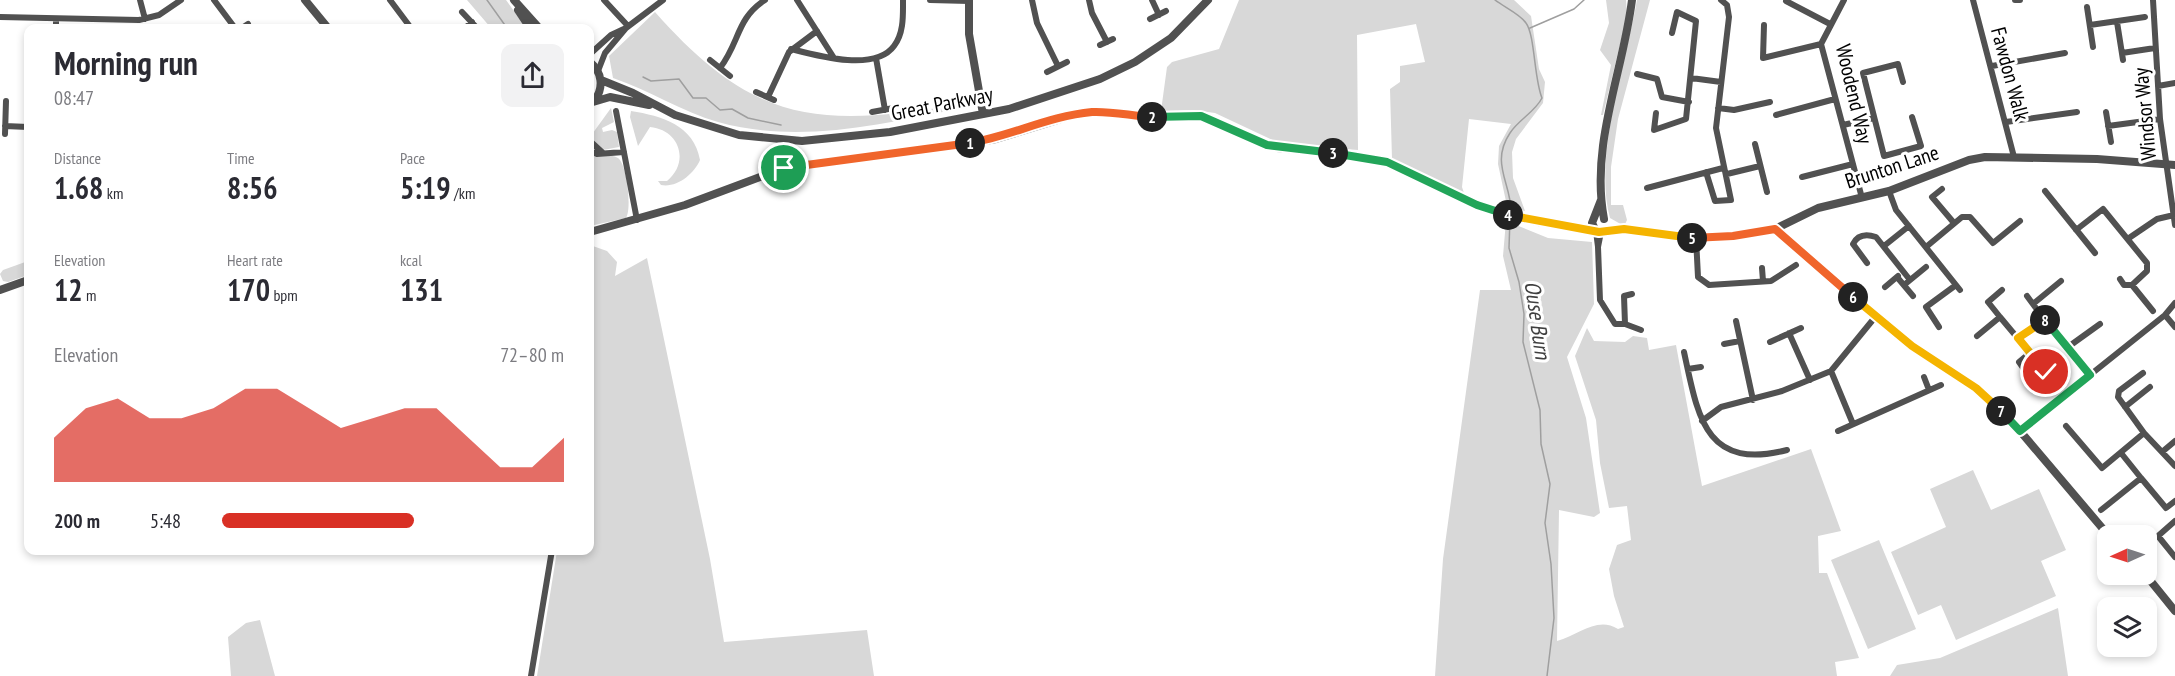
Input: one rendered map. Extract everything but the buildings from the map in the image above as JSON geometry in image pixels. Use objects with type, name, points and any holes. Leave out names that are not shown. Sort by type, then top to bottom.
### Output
[{"type":"street","points":[[140,0],[146,19]]},
{"type":"street","points":[[0,17],[146,19],[165,12],[181,0]]},
{"type":"street","points":[[214,0],[232,24]]},
{"type":"street","points":[[305,0],[325,24]]},
{"type":"street","points":[[390,0],[408,24]]},
{"type":"street","points":[[513,0],[528,24]]},
{"type":"street","points":[[513,0],[535,24]]},
{"type":"street","points":[[604,0],[627,27]]},
{"type":"street","points":[[594,50],[611,35],[627,27],[663,0]]},
{"type":"street","points":[[720,68],[735,45],[742,22],[748,12],[765,0]]},
{"type":"street","points":[[797,0],[834,58]]},
{"type":"street","points":[[791,49],[834,58],[876,58],[890,51],[896,44],[902,25],[903,0]]},
{"type":"street","points":[[930,0],[969,1],[969,34],[983,114]]},
{"type":"street","points":[[1032,0],[1037,23],[1058,66]]},
{"type":"street","points":[[1089,0],[1092,13],[1110,40],[1100,45]]},
{"type":"street","points":[[1152,0],[1159,15]]},
{"type":"street","name":"Great Parkway","points":[[594,103],[610,97],[657,107],[723,131],[771,139],[802,141],[890,132],[983,114],[1038,100],[1100,79],[1135,62],[1171,38],[1208,0]]},
{"type":"street","points":[[1706,172],[1717,203],[1732,198],[1716,135],[1729,17],[1727,5],[1721,0]]},
{"type":"street","name":"Woodend Way","points":[[1844,0],[1821,44],[1862,198]]},
{"type":"street","name":"Fawdon Walk","points":[[1973,0],[2014,157]]},
{"type":"street","points":[[2015,0],[2020,0]]},
{"type":"street","name":"Windsor Way","points":[[2153,0],[2160,119],[2175,225]]},
{"type":"street","points":[[1631,1],[1629,27],[1614,85],[1606,129],[1597,227],[1600,300],[1614,324],[1625,324],[1641,330]]},
{"type":"street","points":[[1786,1],[1796,3],[1830,24]]},
{"type":"street","points":[[2087,7],[2093,47]]},
{"type":"street","points":[[1150,20],[1166,11]]},
{"type":"street","points":[[462,12],[472,22],[470,24]]},
{"type":"street","points":[[1656,113],[1654,130],[1686,119],[1697,35],[1696,21],[1677,12],[1672,33]]},
{"type":"street","points":[[2090,25],[2145,17]]},
{"type":"street","points":[[56,19],[56,24]]},
{"type":"street","points":[[2117,22],[2123,60]]},
{"type":"street","points":[[1764,25],[1762,58],[1821,44]]},
{"type":"street","points":[[598,71],[604,53],[627,27]]},
{"type":"street","points":[[756,92],[771,99],[791,49],[817,31]]},
{"type":"street","points":[[1688,33],[1697,35]]},
{"type":"street","points":[[2122,53],[2156,48]]},
{"type":"street","points":[[1992,66],[2065,53]]},
{"type":"street","points":[[876,58],[885,110]]},
{"type":"street","points":[[710,60],[730,76]]},
{"type":"street","points":[[1047,72],[1067,62]]},
{"type":"street","points":[[1863,73],[1898,64],[1903,82]]},
{"type":"street","points":[[1860,65],[1884,156],[1921,146],[1912,117]]},
{"type":"street","points":[[594,66],[601,80]]},
{"type":"street","points":[[1637,74],[1657,79],[1662,97],[1689,102]]},
{"type":"street","points":[[1691,78],[1721,82]]},
{"type":"street","name":"Great Parkway","points":[[594,100],[600,93],[601,80],[633,93],[657,107]]},
{"type":"street","points":[[2157,86],[2175,83]]},
{"type":"street","points":[[1776,115],[1835,99]]},
{"type":"street","points":[[5,134],[6,101]]},
{"type":"street","points":[[1718,108],[1734,110],[1770,102]]},
{"type":"street","points":[[872,112],[899,107]]},
{"type":"street","points":[[616,111],[637,220]]},
{"type":"street","name":"Brunton Lane","points":[[594,231],[685,205],[784,168],[974,143],[1008,135],[1054,119],[1093,112],[1162,117],[1201,116],[1277,148],[1371,158],[1387,162],[1477,205],[1517,217],[1571,226],[1624,229],[1696,238],[1775,229],[1811,210],[1889,191],[1969,160],[1985,157],[2097,159],[2175,165]]},
{"type":"street","points":[[2006,122],[2077,112]]},
{"type":"street","points":[[2106,112],[2111,142]]},
{"type":"street","points":[[1843,125],[1874,118]]},
{"type":"street","points":[[2108,126],[2160,119]]},
{"type":"street","points":[[5,126],[24,127]]},
{"type":"street","points":[[1755,144],[1767,192]]},
{"type":"street","points":[[594,145],[603,153]]},
{"type":"street","points":[[594,152],[624,152]]},
{"type":"street","points":[[1802,177],[1853,164]]},
{"type":"street","points":[[1647,188],[1706,172],[1760,166]]},
{"type":"street","points":[[1942,189],[1932,197],[1954,223]]},
{"type":"street","points":[[1889,191],[1896,210],[1958,288],[1926,307]]},
{"type":"street","points":[[2045,191],[2095,253]]},
{"type":"street","points":[[1597,227],[1605,220],[1601,200]]},
{"type":"street","points":[[2076,230],[2103,209],[2129,238],[2148,267],[2147,272],[2132,285],[2124,285],[2120,279]]},
{"type":"street","points":[[2129,238],[2157,219],[2174,215]]},
{"type":"street","points":[[1926,247],[1962,217],[1970,217],[1993,243],[2020,221]]},
{"type":"street","name":"Brunton Lane","points":[[1605,220],[1624,229]]},
{"type":"street","points":[[1884,246],[1909,226]]},
{"type":"street","points":[[1775,229],[1919,351],[1976,388],[2020,431],[2100,525]]},
{"type":"street","points":[[1867,263],[1853,244],[1862,235],[1876,237],[1910,280]]},
{"type":"street","points":[[1696,238],[1697,273],[1704,283],[1709,285],[1777,278],[1796,265]]},
{"type":"street","points":[[1904,285],[1926,267]]},
{"type":"street","points":[[1762,268],[1763,281]]},
{"type":"street","points":[[1885,286],[1904,271]]},
{"type":"street","points":[[1897,277],[1912,296]]},
{"type":"street","points":[[0,290],[24,281]]},
{"type":"street","points":[[2033,304],[2061,281]]},
{"type":"street","points":[[2132,285],[2153,311]]},
{"type":"street","points":[[2002,290],[1988,302],[2031,352],[2046,372],[2033,382],[2019,362],[2031,352]]},
{"type":"street","points":[[1625,324],[1624,296],[1632,294]]},
{"type":"street","points":[[2027,296],[2090,375]]},
{"type":"street","points":[[2020,431],[2164,315],[2175,303]]},
{"type":"street","points":[[1918,304],[1926,307],[1939,327]]},
{"type":"street","points":[[2164,315],[2175,327]]},
{"type":"street","points":[[1702,421],[1721,407],[1753,400],[1831,371],[1876,316]]},
{"type":"street","points":[[1977,336],[2000,317]]},
{"type":"street","points":[[2018,338],[2044,319]]},
{"type":"street","points":[[1736,321],[1753,400]]},
{"type":"street","points":[[2068,348],[2100,324]]},
{"type":"street","points":[[1770,342],[1801,328]]},
{"type":"street","points":[[1789,333],[1810,380]]},
{"type":"street","points":[[1724,344],[1740,341]]},
{"type":"street","points":[[1684,352],[1694,404],[1702,421],[1719,443],[1739,454],[1758,456],[1787,450]]},
{"type":"street","points":[[1688,369],[1701,367]]},
{"type":"street","points":[[1831,371],[1853,424]]},
{"type":"street","points":[[2143,373],[2119,391],[2122,404],[2144,433],[2175,466]]},
{"type":"street","points":[[1924,377],[1929,390]]},
{"type":"street","points":[[1838,431],[1941,385]]},
{"type":"street","points":[[2122,404],[2150,387]]},
{"type":"street","points":[[2066,426],[2102,468],[2144,433]]},
{"type":"street","points":[[2162,452],[2175,441]]},
{"type":"street","points":[[2121,453],[2175,520],[2158,536],[2175,557]]},
{"type":"street","points":[[2101,510],[2141,478]]},
{"type":"street","points":[[2166,508],[2175,501]]},
{"type":"street","points":[[531,676],[551,555]]},
{"type":"street","points":[[2155,585],[2173,605]]},
{"type":"shaded area","points":[[467,0],[506,0],[523,24],[488,24]]},
{"type":"shaded area","points":[[1239,0],[1514,0],[1531,16],[1539,69],[1545,82],[1543,103],[1516,139],[1512,152],[1513,178],[1525,211],[1507,206],[1498,164],[1499,146],[1511,124],[1469,119],[1462,187],[1464,193],[1392,159],[1390,89],[1400,82],[1400,66],[1425,62],[1416,24],[1357,35],[1358,150],[1281,144],[1215,113],[1194,110],[1161,111],[1167,67],[1172,62],[1219,49]]},
{"type":"shaded area","points":[[1606,0],[1626,0],[1627,15],[1603,115],[1601,115],[1611,65],[1600,50],[1609,23]]},
{"type":"shaded area","points":[[1637,0],[1650,0],[1618,119],[1611,167],[1611,205],[1623,205],[1627,220],[1624,226],[1610,218],[1606,194],[1606,167],[1613,109]]},
{"type":"shaded area","points":[[655,12],[690,49],[724,77],[757,96],[790,109],[826,115],[864,116],[956,105],[957,109],[868,126],[808,132],[778,132],[748,128],[705,118],[613,78],[609,56]]},
{"type":"shaded area","points":[[611,108],[614,122],[602,128],[603,132],[612,130],[617,132],[619,147],[603,150],[594,141],[594,131]]},
{"type":"shaded area","points":[[631,111],[665,119],[684,130],[697,148],[700,160],[689,175],[679,182],[661,185],[658,181],[667,181],[678,165],[680,156],[675,140],[660,129],[650,127],[638,146],[630,117]]},
{"type":"shaded area","points":[[594,155],[608,155],[618,158],[621,162],[626,177],[629,206],[626,218],[594,225]]},
{"type":"shaded area","points":[[1506,221],[1548,238],[1592,242],[1594,304],[1567,357],[1586,418],[1600,513],[1594,517],[1559,510],[1557,641],[1595,626],[1603,625],[1618,629],[1624,627],[1614,596],[1609,569],[1617,545],[1631,540],[1627,506],[1609,508],[1600,463],[1596,420],[1575,356],[1587,328],[1594,341],[1625,342],[1633,336],[1647,338],[1649,350],[1676,345],[1702,486],[1811,449],[1841,531],[1818,536],[1819,573],[1827,573],[1859,658],[1835,662],[1837,676],[1435,676],[1443,559],[1480,290],[1511,290],[1503,256]]},
{"type":"shaded area","points":[[594,246],[607,251],[617,262],[615,276],[647,258],[710,559],[724,642],[867,630],[874,676],[537,676],[556,555],[594,555]]},
{"type":"shaded area","points":[[24,262],[24,276],[8,282],[3,281],[0,274],[3,270]]},
{"type":"shaded area","points":[[1973,470],[1991,510],[2039,489],[2066,550],[2041,561],[2056,596],[1956,640],[1941,605],[1918,615],[1891,552],[1946,527],[1930,489]]},
{"type":"shaded area","points":[[1879,540],[1916,629],[1868,649],[1831,560]]},
{"type":"shaded area","points":[[2058,608],[2068,676],[1890,676],[1897,665],[1940,658]]},
{"type":"shaded area","points":[[260,620],[275,676],[231,676],[228,637],[246,623]]},
{"type":"waterway","points":[[487,0],[504,24]]},
{"type":"waterway","name":"Ouse Burn","points":[[1495,0],[1520,17],[1529,29],[1542,98],[1535,108],[1513,128],[1504,144],[1503,173],[1511,211]]},
{"type":"waterway","points":[[1530,28],[1574,9],[1584,0]]},
{"type":"waterway","points":[[643,77],[651,81],[679,79],[693,98],[706,98],[720,110],[732,109],[748,118],[781,125]]},
{"type":"waterway","name":"Ouse Burn","points":[[1510,218],[1509,248],[1519,282],[1524,314],[1523,342],[1540,410],[1541,444],[1550,484],[1545,523],[1551,564],[1554,618],[1547,676]]},
{"type":"route","points":[[784,168],[823,161],[963,145],[996,139],[1054,119],[1093,112],[1149,117],[1201,116],[1277,148],[1353,155],[1387,162],[1477,205],[1538,222],[1599,232],[1624,229],[1696,238],[1733,236],[1775,229],[1898,335],[1976,388],[1997,406],[2020,431],[2090,375],[2044,319],[2018,338],[2046,372]]}]
